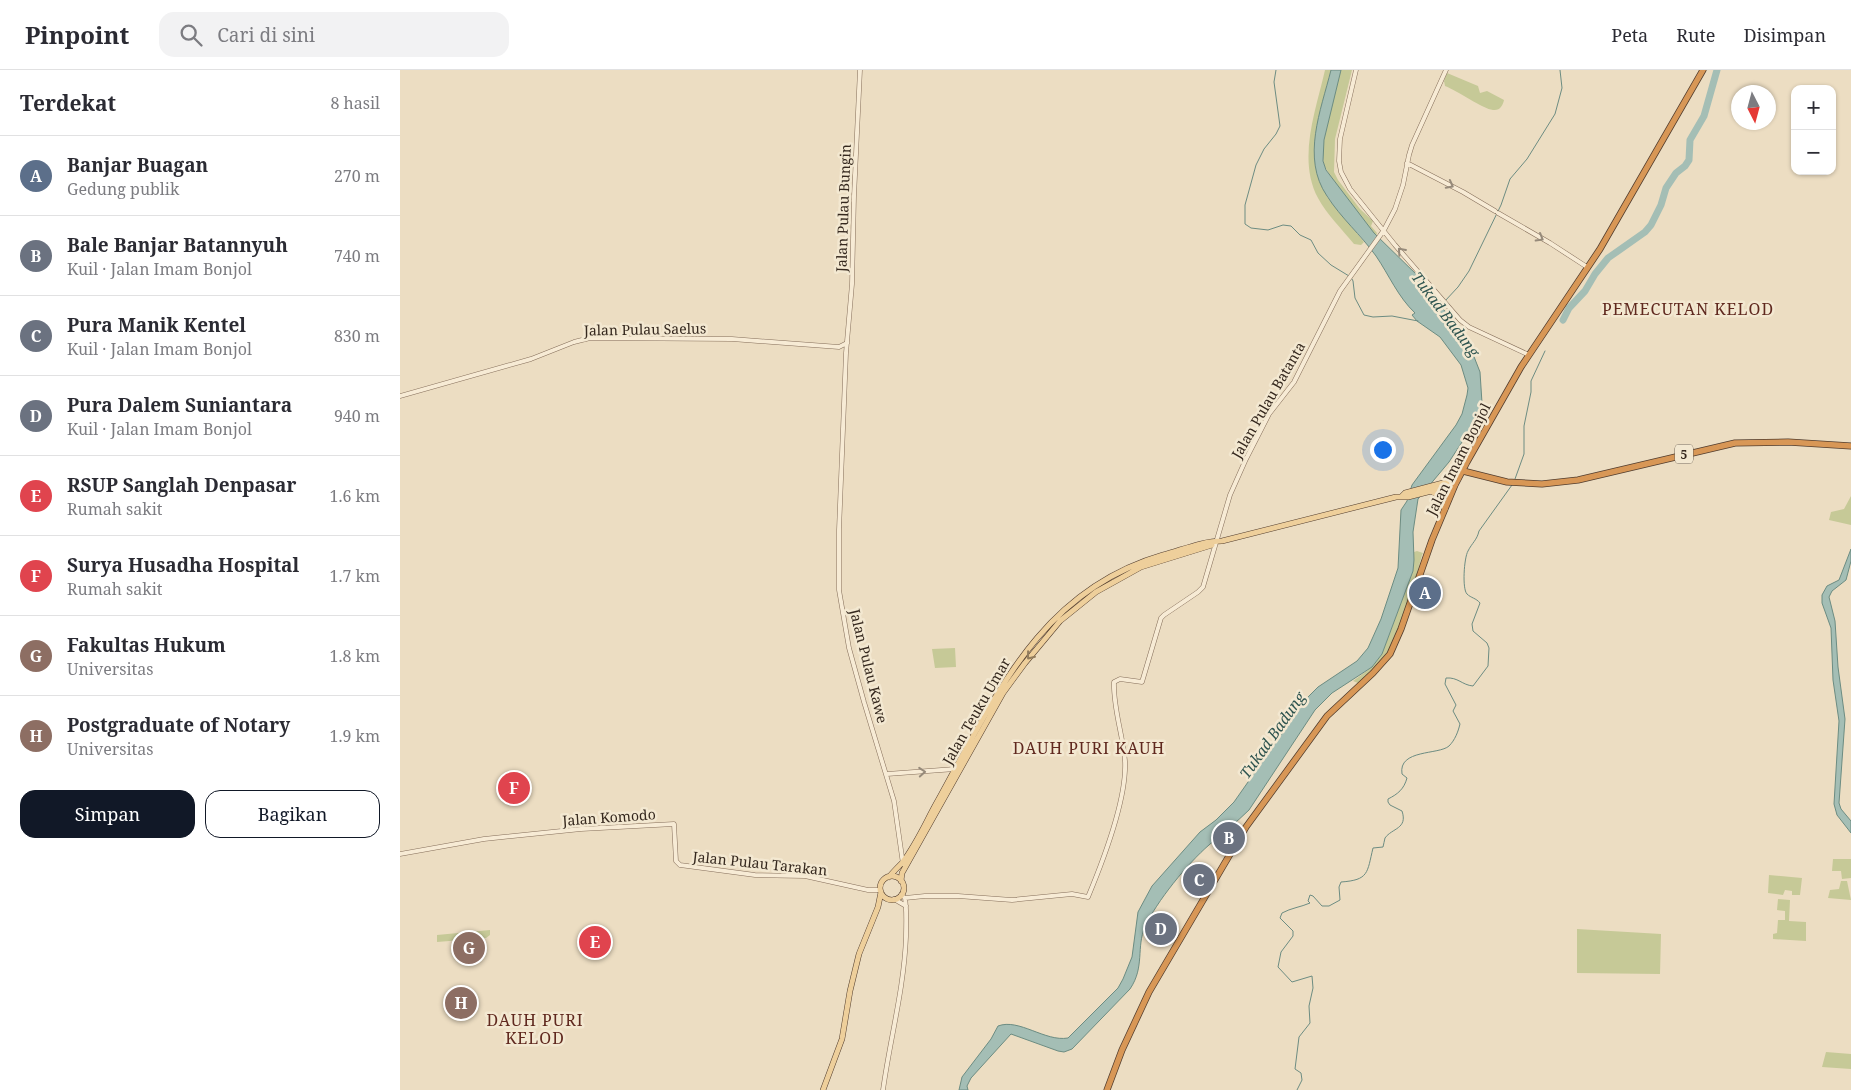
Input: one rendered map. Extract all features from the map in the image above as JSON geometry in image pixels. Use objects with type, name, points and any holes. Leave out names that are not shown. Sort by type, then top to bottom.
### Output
[{"type":"highway","name":"Jalan Imam Bonjol","points":[[1107,1090],[1120,1054],[1149,992],[1246,827],[1327,716],[1381,666],[1390,654],[1401,629],[1425,558],[1457,482],[1508,388],[1604,242],[1702,70]]},
{"type":"highway","name":"5","points":[[1463,471],[1507,482],[1542,484],[1578,480],[1735,443],[1788,442],[1851,446]]},
{"type":"main road","name":"Jalan Teuku Umar","points":[[901,881],[904,865],[1000,687],[1019,659],[1044,630],[1066,609],[1098,585],[1137,563],[1457,482]]},
{"type":"main road","points":[[1430,489],[1441,497],[1445,509]]},
{"type":"main road","name":"Jalan Teuku Umar","points":[[889,877],[904,865],[1004,693],[1031,655],[1060,621],[1096,592],[1141,567],[1218,542]]},
{"type":"main road","points":[[823,1090],[842,1040],[858,954],[878,907],[882,882],[889,877],[896,877],[904,886],[903,897],[894,900],[887,899],[881,891]]},
{"type":"main road","points":[[878,907],[887,899]]},
{"type":"street","name":"Jalan Pulau Bungin","points":[[847,345],[852,284],[860,70]]},
{"type":"street","points":[[1356,70],[1340,139],[1339,161],[1341,172],[1350,189],[1466,325],[1529,355]]},
{"type":"street","points":[[1384,230],[1395,209],[1403,185],[1412,145],[1446,70]]},
{"type":"street","points":[[1407,163],[1463,192],[1587,267]]},
{"type":"street","name":"Jalan Pulau Batanta","points":[[903,897],[958,896],[1012,900],[1070,894],[1088,897],[1100,869],[1125,776],[1114,682],[1120,679],[1142,682],[1161,618],[1204,587],[1233,487],[1246,459],[1269,414],[1294,382],[1345,284],[1384,230]]},
{"type":"street","name":"Jalan Pulau Saelus","points":[[400,396],[531,359],[574,342],[590,338],[732,339],[839,347]]},
{"type":"street","points":[[839,347],[847,345]]},
{"type":"street","name":"Jalan Pulau Kawe","points":[[847,345],[839,530],[839,590],[849,648],[864,702],[888,774],[896,808],[904,865]]},
{"type":"street","points":[[839,347],[846,352]]},
{"type":"street","points":[[888,774],[956,769]]},
{"type":"street","name":"Jalan Komodo","points":[[400,854],[484,839],[674,824]]},
{"type":"street","name":"Jalan Pulau Tarakan","points":[[674,824],[676,861],[680,865],[755,875],[805,876],[868,890],[881,891]]},
{"type":"street","points":[[883,1090],[902,984],[906,906],[903,897]]},
{"type":"street","points":[[894,900],[906,906]]},
{"type":"green space","points":[[1325,70],[1331,70],[1316,134],[1314,151],[1327,197],[1364,242],[1361,245],[1354,244],[1330,216],[1318,198],[1312,183],[1309,167],[1310,134]]},
{"type":"green space","points":[[1341,70],[1352,70],[1335,139],[1334,172],[1360,209],[1373,221],[1371,226],[1377,233],[1376,236],[1356,212],[1324,164],[1326,132]]},
{"type":"green space","points":[[1447,73],[1478,86],[1480,93],[1487,91],[1504,100],[1502,106],[1498,110],[1489,109],[1445,86],[1444,81]]},
{"type":"green space","points":[[1851,496],[1851,525],[1829,520],[1831,512],[1844,509]]},
{"type":"green space","points":[[1414,552],[1423,553],[1407,608],[1393,643],[1372,672],[1358,683],[1353,681],[1372,667],[1382,654],[1413,571]]},
{"type":"green space","points":[[955,648],[956,667],[935,668],[932,649]]},
{"type":"green space","points":[[1833,859],[1851,859],[1851,878],[1842,879],[1841,871],[1832,871]]},
{"type":"green space","points":[[1769,875],[1802,878],[1800,895],[1792,895],[1792,891],[1785,890],[1783,895],[1768,893]]},
{"type":"green space","points":[[1841,881],[1847,881],[1851,900],[1828,898],[1830,890],[1839,889]]},
{"type":"green space","points":[[1778,899],[1790,900],[1789,921],[1806,922],[1806,941],[1773,939],[1773,934],[1777,933],[1778,920],[1785,920],[1785,911],[1777,910]]},
{"type":"green space","points":[[1577,929],[1661,934],[1660,974],[1577,973]]},
{"type":"green space","points":[[490,930],[490,935],[486,938],[437,942],[437,935]]},
{"type":"green space","points":[[1826,1052],[1851,1054],[1851,1069],[1822,1067]]},
{"type":"water","name":"Tukad Badung","points":[[1331,70],[1341,70],[1324,140],[1323,161],[1326,170],[1374,233],[1418,276],[1471,349],[1480,372],[1482,403],[1477,419],[1449,462],[1418,499],[1413,532],[1413,571],[1382,654],[1372,667],[1332,693],[1315,710],[1249,810],[1182,872],[1157,906],[1145,927],[1142,935],[1139,965],[1135,981],[1130,989],[1072,1049],[1064,1052],[1058,1051],[1011,1034],[971,1078],[967,1086],[968,1090],[959,1090],[962,1077],[991,1039],[998,1026],[1006,1024],[1015,1025],[1050,1037],[1068,1038],[1118,988],[1132,957],[1138,912],[1152,886],[1200,832],[1216,820],[1234,802],[1307,698],[1318,687],[1357,661],[1368,648],[1381,619],[1398,568],[1401,510],[1407,501],[1412,485],[1462,414],[1468,388],[1461,365],[1440,337],[1417,321],[1412,315],[1415,313],[1399,293],[1376,256],[1333,204],[1319,181],[1315,166],[1314,150],[1318,117]]},
{"type":"water","points":[[1851,549],[1851,561],[1846,580],[1832,591],[1829,597],[1835,621],[1838,667],[1845,719],[1839,803],[1841,809],[1851,821],[1851,833],[1837,815],[1834,804],[1839,721],[1833,680],[1831,628],[1822,603],[1822,595],[1827,586],[1839,580]]},
{"type":"waterway","points":[[1276,70],[1274,82],[1280,126],[1264,149],[1256,165],[1245,205],[1245,224],[1251,228],[1268,230],[1283,225],[1291,226],[1300,235],[1311,240],[1318,253],[1331,265],[1349,276]]},
{"type":"waterway","points":[[1445,301],[1469,271],[1501,205],[1510,179],[1527,159],[1555,114],[1562,88],[1560,70]]},
{"type":"waterway","points":[[1563,320],[1569,308],[1585,291],[1595,274],[1608,258],[1645,232],[1651,225],[1661,205],[1666,188],[1676,173],[1689,160],[1690,140],[1704,116],[1717,70]]},
{"type":"waterway","points":[[1352,279],[1355,298],[1364,315],[1373,317],[1392,316],[1418,321]]},
{"type":"waterway","points":[[1515,479],[1524,454],[1524,426],[1531,392],[1531,381],[1545,351]]},
{"type":"waterway","points":[[1297,1090],[1302,1080],[1301,1073],[1295,1069],[1299,1037],[1310,1023],[1309,1006],[1313,988],[1312,976],[1292,982],[1278,967],[1281,952],[1293,936],[1293,931],[1280,918],[1282,913],[1310,903],[1308,901],[1310,895],[1322,906],[1329,906],[1340,900],[1339,887],[1341,882],[1362,877],[1368,869],[1373,848],[1383,847],[1385,838],[1398,828],[1403,821],[1402,811],[1390,805],[1388,799],[1398,793],[1404,785],[1407,778],[1402,774],[1402,766],[1406,760],[1420,754],[1444,749],[1455,739],[1460,724],[1453,711],[1456,705],[1445,684],[1446,678],[1473,686],[1488,666],[1489,648],[1487,643],[1473,631],[1472,624],[1480,603],[1465,591],[1465,560],[1479,531],[1512,485]]},
{"type":"place","name":"Banjar Buagan","points":[[1425,593]]},
{"type":"place","name":"Surya Husadha Hospital","points":[[514,788]]},
{"type":"place","name":"Bale Banjar Batannyuh","points":[[1229,838]]},
{"type":"place","name":"Pura Manik Kentel","points":[[1199,880]]},
{"type":"place","name":"Pura Dalem Suniantara","points":[[1161,929]]},
{"type":"place","name":"RSUP Sanglah Denpasar","points":[[595,942]]},
{"type":"place","name":"Fakultas Hukum","points":[[469,948]]},
{"type":"place","name":"Postgraduate of Notary","points":[[461,1003]]},
{"type":"district","name":"PEMECUTAN KELOD","points":[[1688,309]]},
{"type":"district","name":"DAUH PURI KAUH","points":[[1089,748]]},
{"type":"district","name":"DAUH PURI KELOD","points":[[535,1029]]}]
